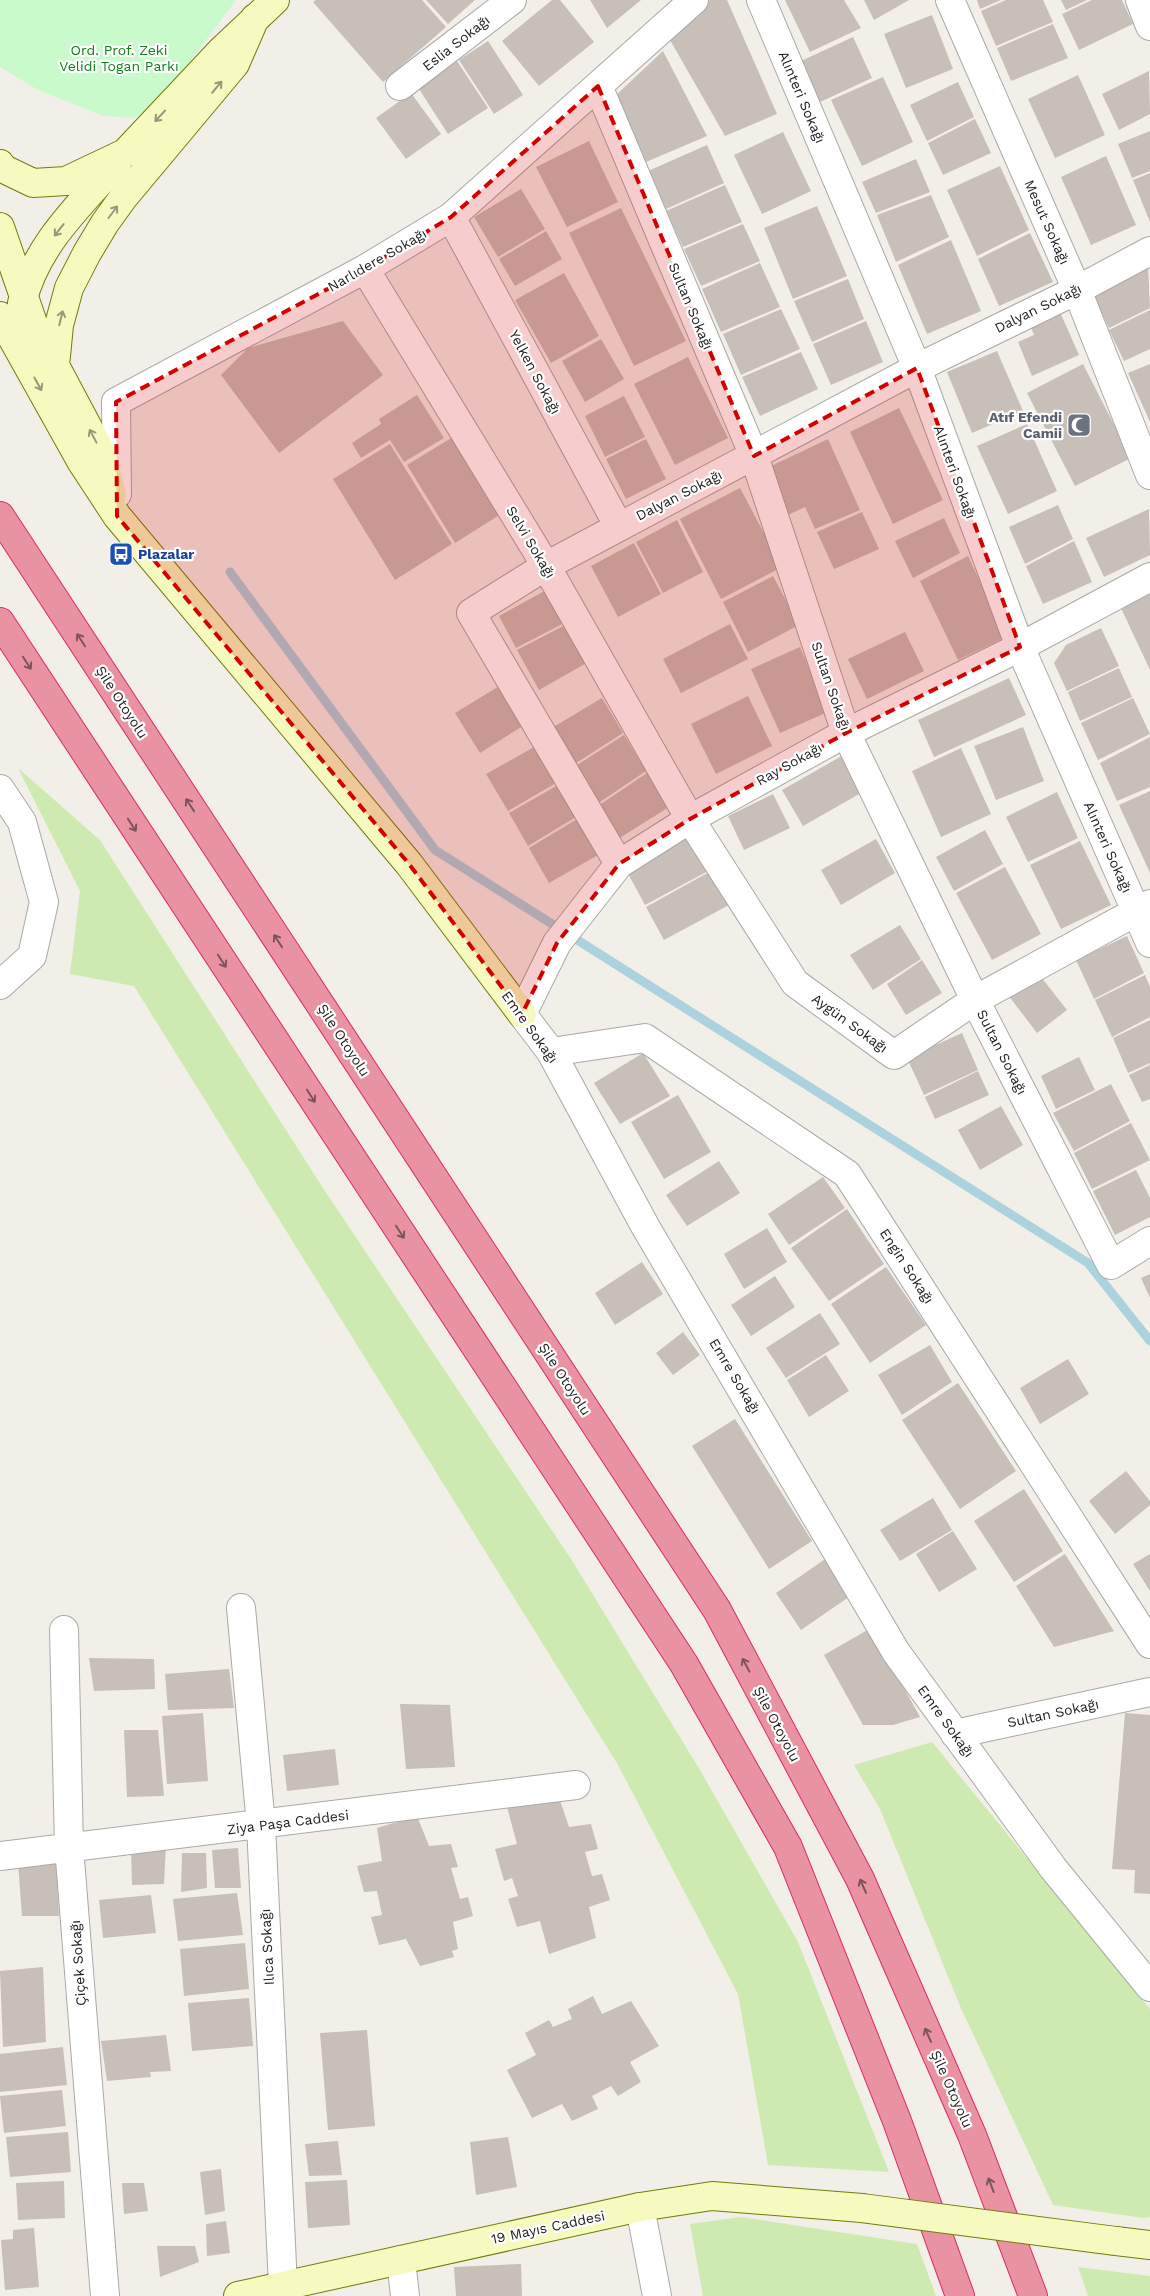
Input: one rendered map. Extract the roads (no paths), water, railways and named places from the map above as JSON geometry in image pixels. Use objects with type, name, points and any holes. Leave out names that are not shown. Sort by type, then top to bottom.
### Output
[{"type":"highway","name":"Şile Otoyolu","points":[[0,516],[717,1610],[860,1879],[972,2134],[1033,2296]]},
{"type":"highway","points":[[0,622],[684,1664],[788,1847],[898,2121],[960,2296]]},
{"type":"street","points":[[14,342],[24,297],[38,259],[57,231],[125,153],[220,52],[275,0]]},
{"type":"street","name":"Eslia Sokağı","points":[[400,86],[512,0]]},
{"type":"street","name":"Narlıdere Sokağı","points":[[117,516],[116,402],[365,269],[451,217],[694,0]]},
{"type":"street","name":"Alınteri Sokağı","points":[[761,0],[917,368],[1020,647],[1143,907],[1150,943]]},
{"type":"street","name":"Mesut Sokağı","points":[[950,0],[1077,290],[1150,474]]},
{"type":"street","points":[[1140,0],[1150,26]]},
{"type":"street","points":[[55,366],[59,325],[66,297],[104,223],[235,64],[255,18]]},
{"type":"street","name":"Sultan Sokağı","points":[[598,86],[754,456],[846,733],[975,1000],[1111,1265],[1150,1241]]},
{"type":"street","points":[[0,164],[4,169],[34,183],[66,181],[125,153]]},
{"type":"street","name":"Yelken Sokağı","points":[[451,217],[619,527]]},
{"type":"street","points":[[0,228],[5,253],[34,326],[100,450],[117,516]]},
{"type":"street","name":"Dalyan Sokağı","points":[[619,864],[471,613],[546,566],[917,368],[1077,290],[1150,251]]},
{"type":"street","points":[[5,253],[38,259],[87,253]]},
{"type":"street","name":"Selvi Sokağı","points":[[365,269],[546,566],[690,819]]},
{"type":"street","name":"Emre Sokağı","points":[[0,316],[81,461],[117,516],[323,764],[409,864],[551,1052],[645,1226],[896,1652],[1053,1868],[1150,1987]]},
{"type":"street","name":"Ray Sokağı","points":[[522,1014],[557,943],[619,864],[690,819],[846,733],[1020,647],[1150,577]]},
{"type":"street","points":[[0,790],[22,822],[44,902],[32,956],[0,985]]},
{"type":"street","name":"Aygün Sokağı","points":[[690,819],[795,983],[894,1055],[975,1000],[1143,907]]},
{"type":"street","name":"Engin Sokağı","points":[[551,1052],[645,1038],[847,1174],[1150,1644]]},
{"type":"street","name":"Ilıca Sokağı","points":[[241,1608],[261,1825],[284,2286]]},
{"type":"street","name":"Çiçek Sokağı","points":[[64,1630],[69,1847],[105,2296]]},
{"type":"street","name":"Sultan Sokağı","points":[[956,1734],[1150,1692]]},
{"type":"street","name":"Ziya Paşa Caddesi","points":[[0,1856],[576,1785]]},
{"type":"street","name":"19 Mayıs Caddesi","points":[[238,2296],[245,2296],[640,2207],[712,2196],[862,2208],[1150,2245]]},
{"type":"street","points":[[640,2207],[657,2296]]},
{"type":"street","points":[[401,2260],[405,2296]]},
{"type":"waterway","points":[[230,572],[435,850],[1088,1263],[1150,1341]]},
{"type":"place","name":"Atıf Efendi Camii","points":[[1079,425]]},
{"type":"place","name":"Plazalar","points":[[121,554]]},
{"type":"park label","name":"Ord. Prof. Zeki Velidi Togan Parkı","points":[[119,58]]}]
